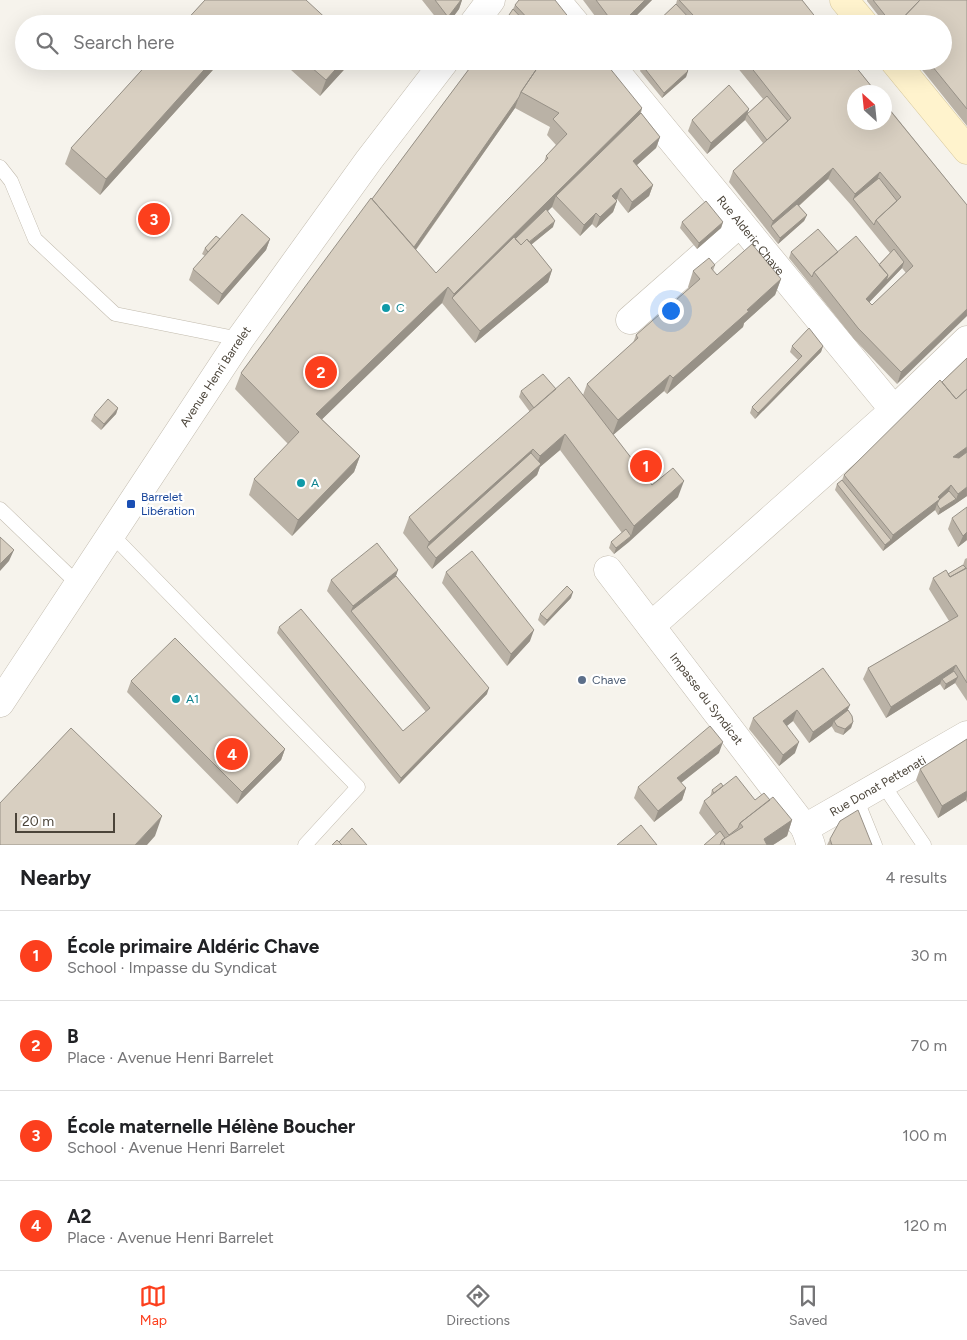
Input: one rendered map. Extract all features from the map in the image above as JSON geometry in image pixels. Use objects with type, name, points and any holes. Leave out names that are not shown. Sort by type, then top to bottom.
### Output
[{"type":"street","points":[[480,15],[491,0]]},
{"type":"street","points":[[556,0],[568,15]]},
{"type":"street","name":"Avenue Henri Barrelet","points":[[2,696],[240,339],[369,160],[437,70]]},
{"type":"street","name":"Rue Alderic Chave","points":[[614,70],[894,410]]},
{"type":"street","points":[[901,70],[967,150]]},
{"type":"street","points":[[630,320],[740,223]]},
{"type":"street","points":[[651,626],[894,410],[967,340]]},
{"type":"street","name":"Impasse du Syndicat","points":[[608,570],[808,836]]},
{"type":"street","name":"Rue Donat Pettenati","points":[[808,836],[856,798],[967,735]]},
{"type":"lane","points":[[0,166],[11,181],[35,239],[115,314],[240,339]]},
{"type":"lane","points":[[0,509],[78,584]]},
{"type":"lane","points":[[111,534],[358,787],[305,845]]},
{"type":"lane","points":[[882,784],[924,845]]},
{"type":"lane","points":[[856,798],[875,845]]},
{"type":"building","points":[[205,0],[306,0],[322,15],[191,15]]},
{"type":"building","points":[[435,0],[461,0],[450,15],[446,15]]},
{"type":"building","points":[[519,0],[555,0],[567,15],[524,15],[515,5]]},
{"type":"building","points":[[596,0],[645,0],[630,15],[607,15]]},
{"type":"building","points":[[679,0],[802,0],[814,15],[693,15]]},
{"type":"building","points":[[873,0],[920,0],[906,15],[885,15]]},
{"type":"building","points":[[920,0],[967,0],[967,109],[935,70],[952,70],[952,15],[906,15]]},
{"type":"building","points":[[676,4],[686,15],[664,15]]},
{"type":"building","points":[[513,9],[519,15],[509,15]]},
{"type":"building","points":[[142,70],[204,70],[106,179],[71,148]]},
{"type":"building","points":[[314,70],[335,70],[326,80]]},
{"type":"building","points":[[468,70],[536,70],[414,247],[372,199]]},
{"type":"building","points":[[536,70],[611,70],[642,108],[454,294],[448,287],[316,414],[360,456],[298,520],[254,479],[299,432],[241,373],[371,198],[436,273],[548,158],[546,156],[567,134],[553,119],[559,113],[521,92]]},
{"type":"building","points":[[646,70],[687,70],[688,71],[664,93]]},
{"type":"building","points":[[753,70],[858,70],[870,85],[847,85],[847,130],[892,130],[892,113],[967,205],[967,309],[901,372],[858,328],[814,272],[856,236],[888,275],[866,299],[872,305],[913,266],[876,220],[901,197],[880,172],[855,194],[833,168],[773,221],[733,171],[791,118]]},
{"type":"building","points":[[729,85],[749,109],[711,143],[692,120]]},
{"type":"building","points":[[767,96],[788,121],[767,140],[747,114]]},
{"type":"building","points":[[641,113],[660,137],[633,161],[653,185],[632,202],[621,188],[612,196],[617,201],[600,217],[596,213],[584,225],[556,196]]},
{"type":"building","points":[[879,178],[897,201],[876,220],[874,225],[853,199]]},
{"type":"building","points":[[706,201],[723,222],[699,243],[682,222]]},
{"type":"building","points":[[797,204],[807,215],[780,238],[771,226]]},
{"type":"building","points":[[546,209],[555,221],[529,242],[527,239],[521,245],[515,239]]},
{"type":"building","points":[[242,214],[270,239],[222,294],[193,269]]},
{"type":"building","points":[[818,229],[838,252],[814,272],[812,277],[791,252]]},
{"type":"building","points":[[216,236],[220,239],[208,252],[205,248]]},
{"type":"building","points":[[514,237],[521,245],[527,239],[552,270],[480,331],[452,298]]},
{"type":"building","points":[[752,244],[781,279],[747,310],[749,311],[673,378],[670,375],[618,420],[587,384],[638,338],[636,335],[700,279],[693,271],[709,258],[715,265],[711,268],[717,275]]},
{"type":"building","points":[[894,249],[904,262],[886,281],[888,275],[879,265]]},
{"type":"building","points":[[809,328],[823,346],[758,413],[752,407],[802,356],[792,346]]},
{"type":"building","points":[[967,358],[967,389],[956,399],[942,382]]},
{"type":"building","points":[[543,374],[556,389],[534,408],[521,391]]},
{"type":"building","points":[[569,377],[652,485],[673,468],[684,481],[634,526],[565,434],[540,456],[533,449],[429,542],[409,517]]},
{"type":"building","points":[[940,380],[956,399],[967,389],[967,447],[953,457],[959,458],[967,452],[967,487],[958,494],[951,485],[938,497],[940,499],[893,535],[844,475]]},
{"type":"building","points":[[108,399],[118,408],[104,424],[94,415]]},
{"type":"building","points":[[531,453],[541,464],[436,558],[427,547]]},
{"type":"building","points":[[842,480],[891,540],[885,545],[837,484]]},
{"type":"building","points":[[949,491],[956,499],[940,509],[937,504],[939,500]]},
{"type":"building","points":[[967,507],[967,532],[963,536],[952,518]]},
{"type":"building","points":[[626,529],[631,536],[616,548],[611,542]]},
{"type":"building","points":[[0,537],[14,550],[0,564]]},
{"type":"building","points":[[377,543],[398,570],[353,606],[331,580]]},
{"type":"building","points":[[472,551],[534,630],[511,654],[446,572]]},
{"type":"building","points":[[963,565],[966,568],[950,577],[948,574]]},
{"type":"building","points":[[967,568],[967,683],[956,665],[891,707],[868,668],[958,616],[933,578],[946,570],[950,577]]},
{"type":"building","points":[[396,576],[489,688],[401,778],[279,627],[301,609],[403,731],[430,708],[351,611]]},
{"type":"building","points":[[567,586],[573,592],[547,620],[540,614]]},
{"type":"building","points":[[175,638],[285,749],[242,792],[131,681]]},
{"type":"building","points":[[823,668],[850,705],[813,732],[797,710],[783,721],[799,742],[783,755],[753,718]]},
{"type":"building","points":[[954,671],[958,677],[946,684],[942,679]]},
{"type":"building","points":[[848,710],[853,722],[845,729],[837,726],[834,721]]},
{"type":"building","points":[[710,726],[723,742],[677,778],[686,788],[658,811],[638,787]]},
{"type":"building","points":[[71,728],[162,816],[135,845],[0,845],[0,803]]},
{"type":"building","points":[[967,739],[967,791],[942,806],[920,769]]},
{"type":"building","points":[[736,776],[755,800],[764,793],[770,800],[740,823],[738,828],[729,835],[704,801]]},
{"type":"building","points":[[721,783],[723,786],[714,793],[712,790]]},
{"type":"building","points":[[773,797],[792,820],[764,839],[767,845],[724,845],[722,840],[743,827],[740,823]]},
{"type":"building","points":[[858,810],[872,845],[832,845],[830,839],[840,821]]},
{"type":"building","points":[[641,825],[657,845],[617,845]]},
{"type":"building","points":[[352,828],[367,845],[342,845],[339,842]]},
{"type":"building","points":[[720,831],[725,838],[720,845],[704,845]]},
{"type":"building","points":[[337,840],[342,845],[332,845]]},
{"type":"place","name":"École maternelle Hélène Boucher","points":[[154,219]]},
{"type":"place","name":"C","points":[[386,308]]},
{"type":"place","name":"B","points":[[321,372]]},
{"type":"place","name":"École primaire Aldéric Chave","points":[[646,466]]},
{"type":"place","name":"A","points":[[301,483]]},
{"type":"place","name":"Barrelet Libération","points":[[131,504]]},
{"type":"place","name":"Chave","points":[[582,680]]},
{"type":"place","name":"A1","points":[[176,699]]},
{"type":"place","name":"A2","points":[[232,754]]}]
